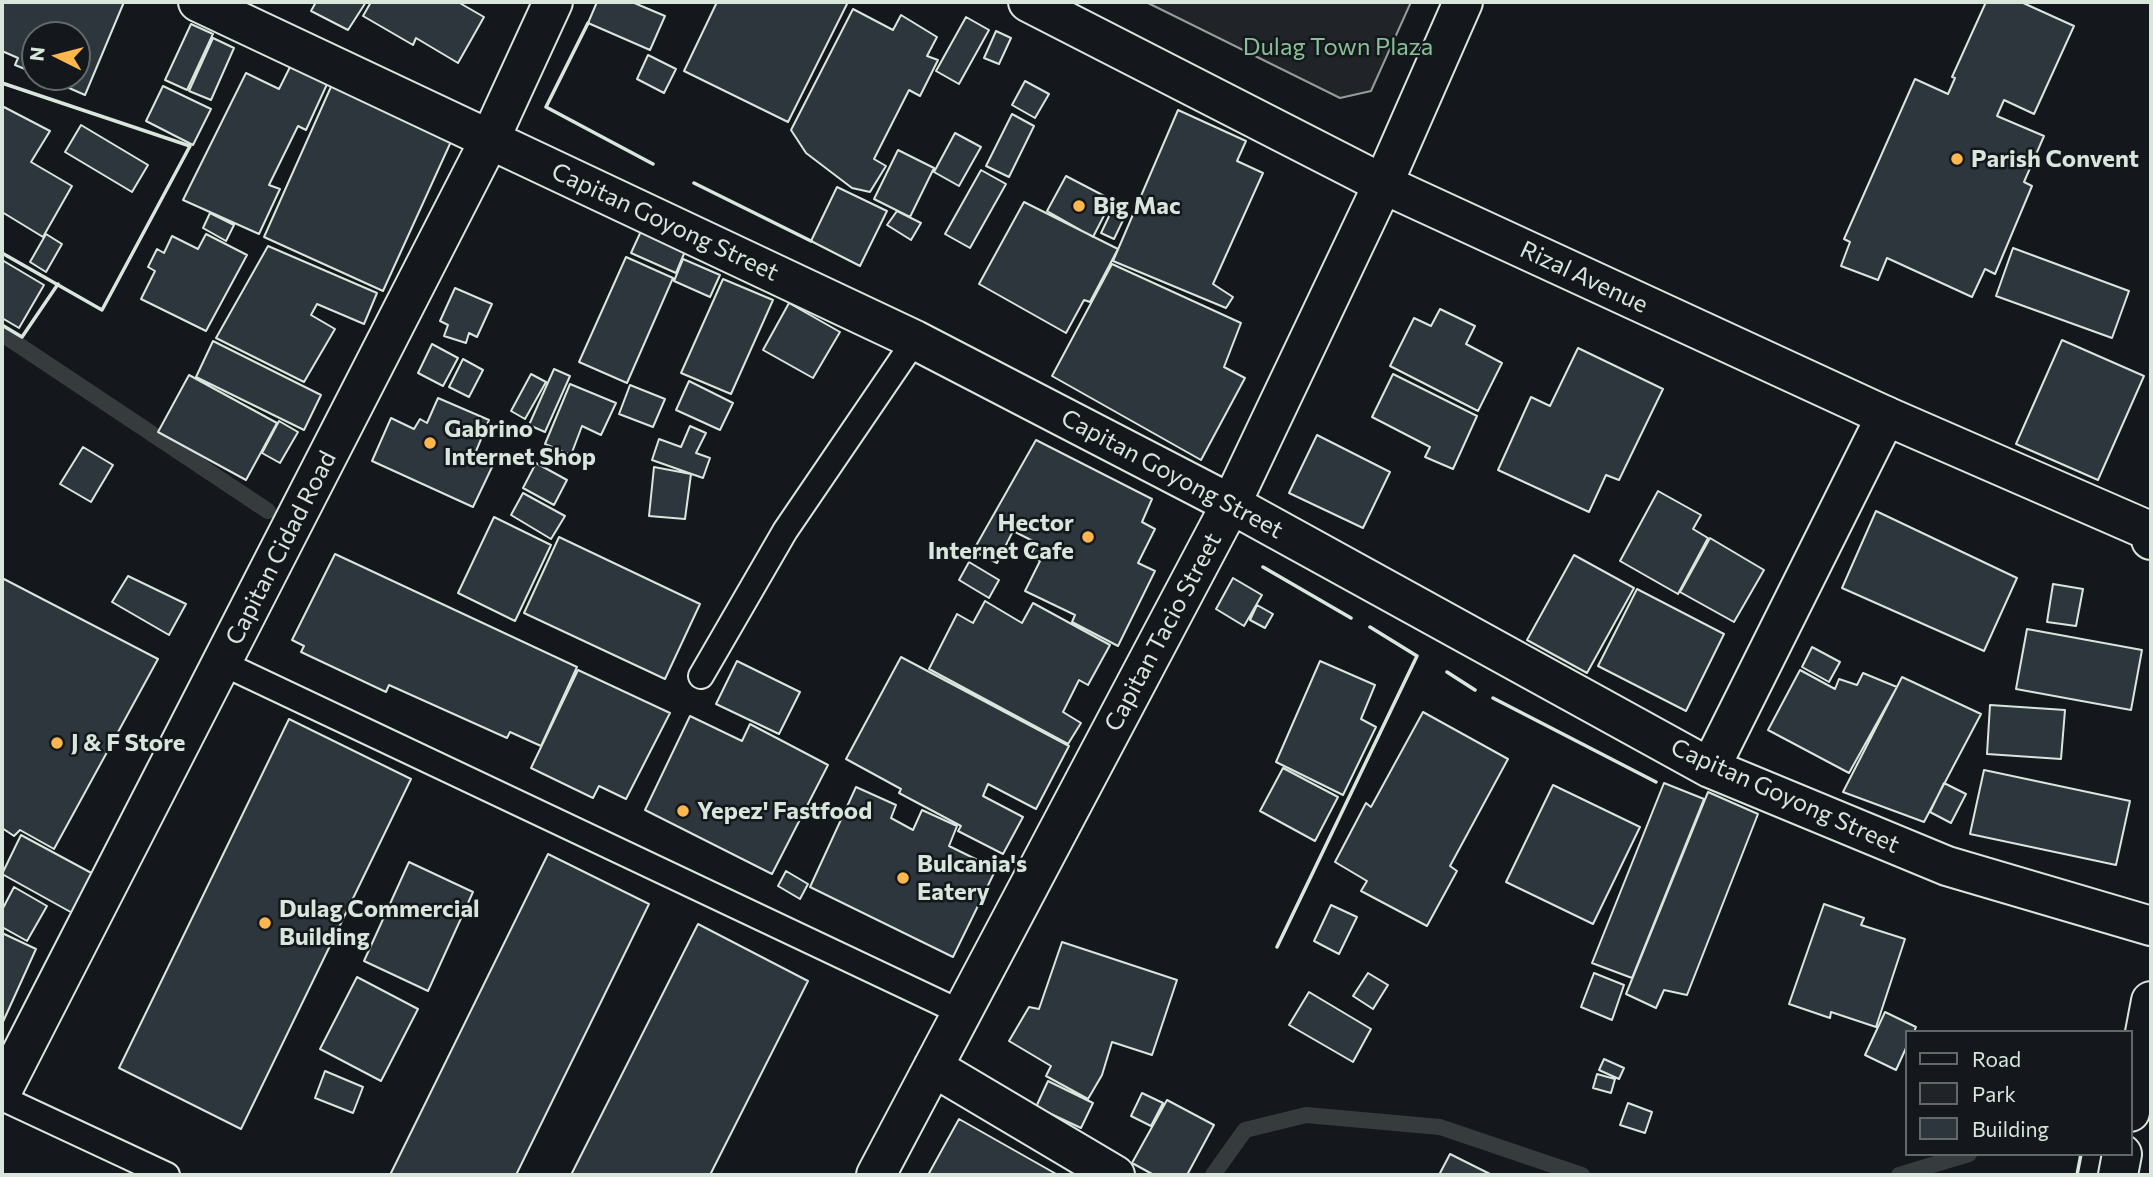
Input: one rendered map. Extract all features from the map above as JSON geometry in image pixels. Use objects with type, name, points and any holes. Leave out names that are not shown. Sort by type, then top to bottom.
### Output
[{"type":"street","name":"Capitan Goyong Street","points":[[198,2],[915,340],[1231,504],[1710,768],[1947,866],[2151,926]]},
{"type":"street","name":"Capitan Cidad Road","points":[[2,1091],[490,139],[553,2]]},
{"type":"street","name":"Rizal Avenue","points":[[1028,2],[1383,184],[1886,416],[2151,527]]},
{"type":"street","name":"Capitan Tacio Street","points":[[876,1175],[1231,504],[1383,184],[1464,2]]},
{"type":"street","points":[[1710,768],[1886,416]]},
{"type":"street","points":[[2132,1101],[2151,1001]]},
{"type":"street","points":[[933,1067],[1091,1169]]},
{"type":"street","points":[[2118,1175],[2122,1156]]},
{"type":"lane","points":[[701,676],[786,531],[915,340]]},
{"type":"lane","points":[[222,663],[962,1013]]},
{"type":"lane","points":[[2,1098],[167,1175]]},
{"type":"green space","name":"Dulag Town Plaza","points":[[1146,2],[1411,2],[1371,91],[1340,98]]},
{"type":"building","points":[[2,2],[124,2],[91,81],[91,21],[21,21],[21,67],[15,65],[18,58],[2,51]]},
{"type":"building","points":[[316,2],[366,2],[348,30],[311,11]]},
{"type":"building","points":[[371,2],[458,2],[484,17],[458,63],[416,38],[413,45],[363,16]]},
{"type":"building","points":[[597,2],[632,2],[665,16],[650,50],[588,23]]},
{"type":"building","points":[[717,2],[848,2],[788,122],[684,71]]},
{"type":"building","name":"Parish Convent","points":[[1986,2],[2021,2],[2074,26],[2034,114],[2004,100],[1997,116],[2044,136],[2024,182],[2032,186],[1995,274],[1985,269],[1972,297],[1887,258],[1878,280],[1841,266],[1850,242],[1844,239],[1915,79],[1948,94],[1955,78],[1952,77]]},
{"type":"building","points":[[853,9],[893,30],[901,15],[937,37],[927,56],[938,60],[920,96],[909,90],[874,159],[886,166],[870,192],[852,188],[806,153],[791,130]]},
{"type":"building","points":[[966,17],[989,30],[959,84],[936,71]]},
{"type":"building","points":[[191,24],[213,34],[187,90],[165,80]]},
{"type":"building","points":[[996,31],[1011,38],[999,64],[984,58]]},
{"type":"building","points":[[213,38],[234,48],[211,100],[189,91]]},
{"type":"building","points":[[648,55],[676,69],[664,93],[637,79]]},
{"type":"building","points":[[291,65],[328,82],[306,130],[298,126],[269,185],[280,189],[259,234],[183,200],[246,73],[279,89]]},
{"type":"building","points":[[334,80],[454,135],[383,291],[264,237]]},
{"type":"building","points":[[1025,81],[1049,94],[1035,118],[1012,105]]},
{"type":"building","points":[[163,86],[211,109],[193,145],[146,121]]},
{"type":"building","points":[[2,106],[50,131],[31,162],[72,186],[43,237],[2,212]]},
{"type":"building","points":[[1178,110],[1246,141],[1237,161],[1263,173],[1213,284],[1233,297],[1226,308],[1113,261]]},
{"type":"building","points":[[1012,114],[1034,126],[1009,177],[986,166]]},
{"type":"building","points":[[81,125],[148,165],[132,192],[65,152]]},
{"type":"building","points":[[955,133],[981,147],[959,186],[934,172]]},
{"type":"building","points":[[898,150],[934,168],[910,217],[874,199]]},
{"type":"building","points":[[981,170],[1006,184],[970,248],[945,234]]},
{"type":"building","name":"Big Mac","points":[[1066,176],[1112,200],[1093,237],[1047,211]]},
{"type":"building","points":[[837,187],[887,211],[860,266],[811,241]]},
{"type":"building","points":[[1024,202],[1118,249],[1090,302],[1084,300],[1066,333],[979,284]]},
{"type":"building","points":[[1112,210],[1125,216],[1114,239],[1101,233]]},
{"type":"building","points":[[897,211],[921,223],[911,240],[887,225]]},
{"type":"building","points":[[210,213],[234,225],[226,241],[203,228]]},
{"type":"building","points":[[642,229],[686,249],[676,273],[631,253]]},
{"type":"building","points":[[46,234],[62,244],[46,272],[30,262]]},
{"type":"building","points":[[206,234],[247,255],[206,331],[141,299],[155,271],[148,267],[157,249],[164,253],[172,236],[198,249]]},
{"type":"building","points":[[268,246],[377,293],[364,324],[317,304],[311,315],[335,329],[304,382],[216,338]]},
{"type":"building","points":[[2013,248],[2129,291],[2112,338],[1996,296]]},
{"type":"building","points":[[626,257],[673,278],[627,383],[579,362]]},
{"type":"building","points":[[683,259],[720,275],[710,297],[674,281]]},
{"type":"building","points":[[2,260],[44,285],[19,328],[2,318]]},
{"type":"building","points":[[1112,264],[1241,323],[1224,367],[1245,378],[1201,460],[1052,376]]},
{"type":"building","points":[[723,279],[773,300],[731,394],[681,373]]},
{"type":"building","points":[[455,288],[492,304],[477,337],[469,333],[466,343],[444,336],[448,325],[440,321]]},
{"type":"building","points":[[789,303],[840,332],[813,378],[763,350]]},
{"type":"building","points":[[1440,309],[1475,326],[1466,344],[1502,363],[1478,411],[1390,366],[1414,318],[1431,326]]},
{"type":"building","points":[[2062,340],[2144,376],[2098,480],[2016,444]]},
{"type":"building","points":[[213,341],[321,395],[304,430],[196,377]]},
{"type":"building","points":[[432,344],[458,358],[443,386],[418,373]]},
{"type":"building","points":[[1578,348],[1663,389],[1619,480],[1606,475],[1589,512],[1498,470],[1531,397],[1550,406]]},
{"type":"building","points":[[463,359],[483,370],[469,397],[449,387]]},
{"type":"building","points":[[554,369],[570,376],[545,432],[529,425]]},
{"type":"building","points":[[531,374],[546,382],[525,419],[511,411]]},
{"type":"building","points":[[1393,374],[1477,416],[1453,469],[1425,457],[1430,447],[1372,417]]},
{"type":"building","points":[[189,375],[277,423],[246,480],[158,432]]},
{"type":"building","points":[[689,381],[733,403],[720,430],[676,410]]},
{"type":"building","points":[[570,384],[616,403],[601,435],[582,426],[571,455],[545,444]]},
{"type":"building","points":[[630,385],[665,399],[653,427],[619,414]]},
{"type":"building","name":"Gabrino Internet Shop","points":[[438,398],[489,420],[474,456],[493,465],[473,507],[372,461],[391,418],[414,429],[420,419],[427,423]]},
{"type":"building","points":[[279,421],[298,432],[280,463],[262,453]]},
{"type":"building","points":[[690,426],[706,433],[696,453],[710,458],[703,478],[652,460],[659,439],[681,447]]},
{"type":"building","points":[[1317,435],[1390,472],[1363,528],[1289,493]]},
{"type":"building","name":"Hector Internet Cafe","points":[[1036,440],[1152,499],[1142,522],[1155,529],[1138,563],[1155,571],[1118,646],[1072,622],[1075,615],[1025,591],[1040,561],[1030,556],[1037,543],[1013,531],[997,563],[973,551]]},
{"type":"building","points":[[83,447],[113,465],[91,502],[60,484]]},
{"type":"building","points":[[536,463],[567,480],[554,505],[523,488]]},
{"type":"building","points":[[654,467],[691,474],[685,519],[649,516]]},
{"type":"building","points":[[1658,491],[1701,515],[1693,529],[1708,538],[1678,594],[1620,561]]},
{"type":"building","points":[[523,493],[565,516],[551,539],[511,515]]},
{"type":"building","points":[[1876,511],[2017,578],[1984,651],[1842,588]]},
{"type":"building","points":[[494,517],[551,545],[515,621],[458,593]]},
{"type":"building","points":[[559,537],[700,604],[665,679],[524,613]]},
{"type":"building","points":[[1710,538],[1764,570],[1734,622],[1680,592]]},
{"type":"building","points":[[335,554],[577,667],[541,746],[510,732],[507,738],[389,685],[386,692],[301,652],[304,646],[292,640]]},
{"type":"building","points":[[1574,555],[1634,588],[1587,673],[1527,640]]},
{"type":"building","points":[[969,562],[999,580],[989,598],[959,580]]},
{"type":"building","points":[[128,576],[186,604],[169,635],[112,602]]},
{"type":"building","name":"J & F Store","points":[[2,578],[158,659],[54,849],[20,830],[14,836],[2,828]]},
{"type":"building","points":[[1233,578],[1262,595],[1244,626],[1216,609]]},
{"type":"building","points":[[2053,584],[2083,589],[2076,626],[2047,622]]},
{"type":"building","points":[[1637,589],[1724,634],[1686,711],[1598,666]]},
{"type":"building","points":[[985,601],[1022,623],[1033,603],[1110,645],[1088,685],[1079,680],[1063,712],[1081,723],[1068,744],[929,669],[957,614],[973,623]]},
{"type":"building","points":[[1257,605],[1273,614],[1265,628],[1250,620]]},
{"type":"building","points":[[2027,629],[2142,650],[2131,710],[2016,689]]},
{"type":"building","points":[[1812,647],[1840,662],[1829,682],[1802,667]]},
{"type":"building","points":[[901,657],[1069,746],[1036,809],[988,784],[983,796],[1023,817],[1003,854],[958,831],[961,826],[899,793],[901,789],[846,759]]},
{"type":"building","points":[[737,661],[800,692],[779,734],[716,704]]},
{"type":"building","points":[[1320,661],[1375,685],[1361,719],[1376,727],[1343,795],[1276,762]]},
{"type":"building","points":[[578,670],[670,713],[626,799],[599,786],[593,798],[531,768]]},
{"type":"building","points":[[1800,670],[1835,689],[1839,679],[1857,685],[1863,673],[1897,687],[1849,773],[1768,730]]},
{"type":"building","points":[[1902,677],[1981,714],[1924,822],[1843,792]]},
{"type":"building","points":[[1990,705],[2065,710],[2061,759],[1987,754]]},
{"type":"building","points":[[1423,712],[1508,759],[1450,866],[1457,871],[1427,926],[1361,891],[1367,881],[1335,862],[1366,803],[1371,807]]},
{"type":"building","points":[[690,716],[742,741],[750,724],[828,765],[772,874],[645,810]]},
{"type":"building","name":"Dulag Commercial Building","points":[[289,719],[411,779],[241,1129],[119,1068]]},
{"type":"building","points":[[1283,768],[1338,797],[1315,841],[1260,811]]},
{"type":"building","points":[[1984,770],[2130,801],[2116,865],[1970,834]]},
{"type":"building","points":[[1664,783],[1704,799],[1632,978],[1592,963]]},
{"type":"building","points":[[1944,783],[1966,794],[1951,823],[1930,812]]},
{"type":"building","points":[[1553,785],[1640,827],[1593,924],[1506,882]]},
{"type":"building","name":"Bulcania's Eatery","points":[[856,787],[896,805],[891,818],[913,830],[922,810],[957,826],[949,846],[996,869],[953,957],[810,887]]},
{"type":"building","points":[[1708,792],[1758,814],[1687,995],[1664,990],[1656,1008],[1626,994]]},
{"type":"building","points":[[21,835],[97,876],[76,915],[2,874]]},
{"type":"building","points":[[548,854],[649,904],[516,1175],[390,1175]]},
{"type":"building","points":[[409,862],[473,892],[428,991],[364,961]]},
{"type":"building","points":[[786,871],[808,884],[800,899],[778,886]]},
{"type":"building","points":[[14,887],[47,906],[27,941],[2,927],[2,910]]},
{"type":"building","points":[[1824,904],[1864,918],[1861,925],[1905,939],[1876,1027],[1831,1012],[1830,1018],[1789,1004]]},
{"type":"building","points":[[1331,905],[1357,917],[1339,954],[1314,941]]},
{"type":"building","points":[[698,924],[808,981],[710,1175],[571,1175]]},
{"type":"building","points":[[2,933],[36,949],[2,1024]]},
{"type":"building","points":[[1062,942],[1177,980],[1152,1055],[1112,1042],[1102,1075],[1088,1099],[1046,1076],[1051,1066],[1009,1041],[1029,1007],[1039,1009]]},
{"type":"building","points":[[1368,973],[1388,985],[1373,1009],[1353,996]]},
{"type":"building","points":[[1594,973],[1624,985],[1612,1020],[1581,1007]]},
{"type":"building","points":[[357,977],[418,1009],[381,1081],[320,1049]]},
{"type":"building","points":[[1309,992],[1371,1029],[1353,1062],[1289,1025]]},
{"type":"building","points":[[1885,1012],[1916,1027],[1915,1030],[1904,1030],[1904,1052],[1896,1070],[1865,1055]]},
{"type":"building","points":[[1604,1059],[1624,1068],[1619,1079],[1599,1070]]},
{"type":"building","points":[[325,1071],[363,1087],[353,1113],[315,1098]]},
{"type":"building","points":[[1597,1074],[1615,1079],[1611,1093],[1593,1088]]},
{"type":"building","points":[[1048,1081],[1093,1103],[1081,1128],[1036,1107]]},
{"type":"building","points":[[1142,1093],[1163,1103],[1151,1126],[1131,1116]]},
{"type":"building","points":[[1167,1100],[1214,1125],[1187,1175],[1154,1175],[1132,1163]]},
{"type":"building","points":[[1628,1103],[1652,1112],[1645,1133],[1620,1125]]},
{"type":"building","points":[[959,1119],[1058,1175],[928,1175]]},
{"type":"building","points":[[1450,1154],[1492,1175],[1439,1175]]},
{"type":"waterway","points":[[2,334],[268,511]]},
{"type":"waterway","points":[[1213,1175],[1245,1130],[1306,1115],[1440,1127],[1582,1175]]},
{"type":"waterway","points":[[1899,1175],[1962,1156]]},
{"type":"wall","points":[[588,23],[546,107],[653,164]]},
{"type":"wall","points":[[2,83],[190,146],[102,310],[2,253]]},
{"type":"wall","points":[[694,183],[811,241]]},
{"type":"wall","points":[[2,325],[22,337],[58,284]]},
{"type":"wall","points":[[1263,567],[1351,618]]},
{"type":"wall","points":[[1277,947],[1417,656],[1370,627]]},
{"type":"wall","points":[[1447,672],[1475,690]]},
{"type":"wall","points":[[1493,698],[1656,782]]},
{"type":"wall","points":[[2077,1175],[2081,1156]]},
{"type":"place","name":"Parish Convent","points":[[1957,159]]},
{"type":"place","name":"Big Mac","points":[[1079,206]]},
{"type":"place","name":"Gabrino Internet Shop","points":[[430,443]]},
{"type":"place","name":"Hector Internet Cafe","points":[[1088,537]]},
{"type":"place","name":"J & F Store","points":[[57,743]]},
{"type":"place","name":"Yepez' Fastfood","points":[[683,811]]},
{"type":"place","name":"Bulcania's Eatery","points":[[903,878]]},
{"type":"place","name":"Dulag Commercial Building","points":[[265,923]]}]
